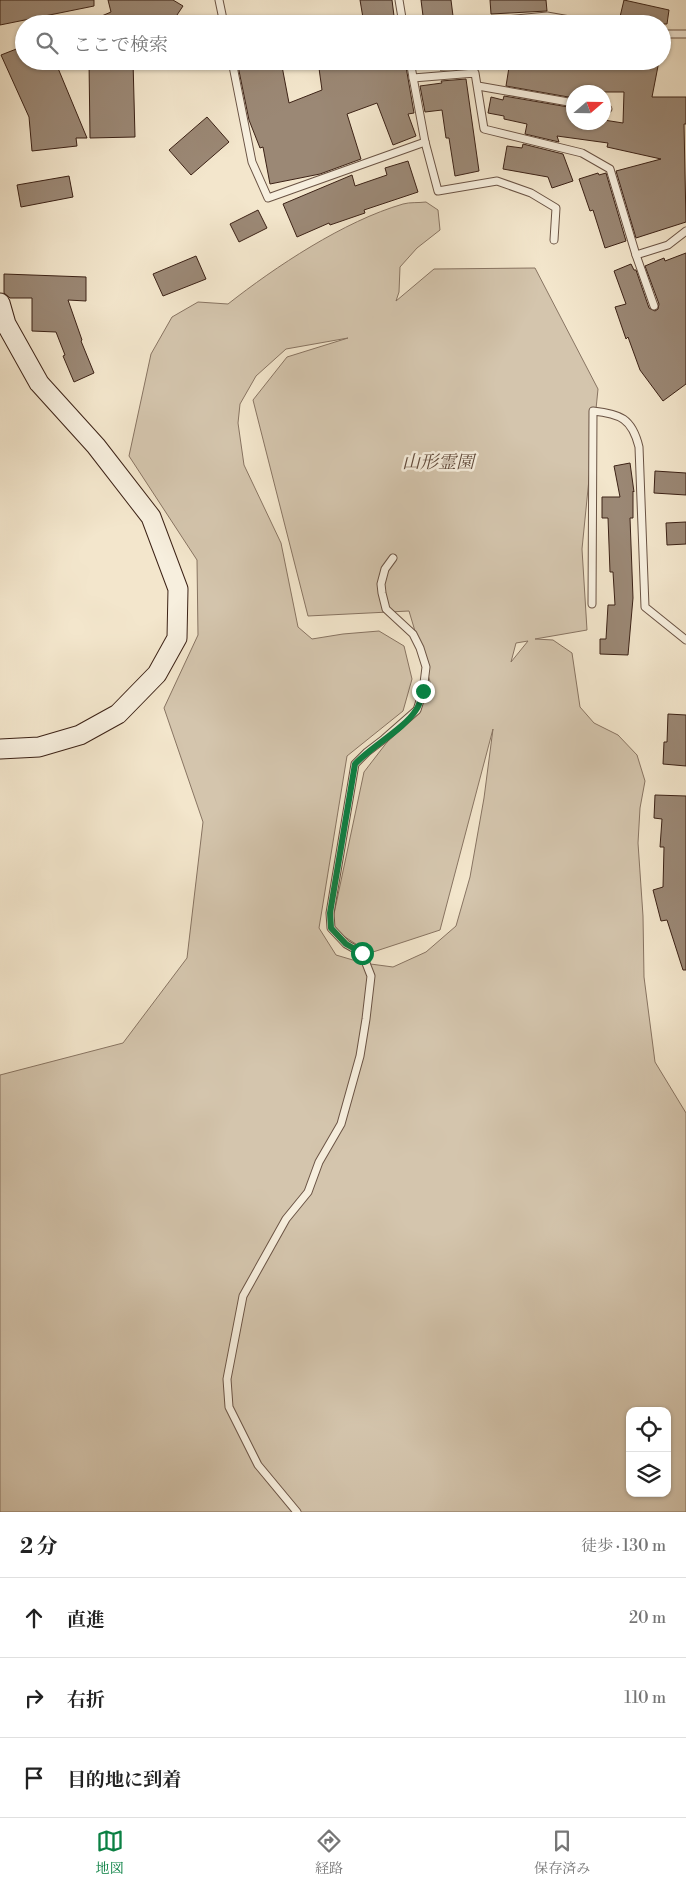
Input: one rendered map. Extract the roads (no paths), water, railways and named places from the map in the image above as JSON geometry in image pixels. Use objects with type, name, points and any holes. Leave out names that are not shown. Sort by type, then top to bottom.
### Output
[{"type":"street","points":[[0,304],[6,324],[39,383],[96,446],[151,517],[178,588],[177,638],[157,674],[118,714],[80,735],[39,747],[1,751]]},
{"type":"lane","points":[[219,0],[222,15]]},
{"type":"lane","points":[[399,0],[402,15]]},
{"type":"lane","points":[[671,34],[686,34]]},
{"type":"lane","points":[[234,70],[252,162],[268,198],[425,142]]},
{"type":"lane","points":[[412,70],[425,142],[438,191],[497,182],[531,193],[556,208],[554,240]]},
{"type":"lane","points":[[413,78],[475,73],[484,129],[582,153],[610,169],[636,256],[654,306]]},
{"type":"lane","points":[[478,86],[566,102]]},
{"type":"lane","points":[[636,256],[668,245],[686,232]]},
{"type":"lane","points":[[592,604],[593,412],[613,413],[628,421],[636,435],[639,447],[645,606],[686,640]]},
{"type":"lane","points":[[297,1512],[258,1465],[229,1407],[227,1379],[243,1296],[286,1219],[308,1192],[319,1162],[340,1124],[360,1056],[371,976],[362,953],[346,944],[331,928],[330,913],[338,861],[355,764],[366,752],[384,740],[416,710],[423,691],[426,667],[413,634],[386,609],[381,584],[385,570],[393,558]]},
{"type":"park label","name":"山形霊園","points":[[438,462]]}]
